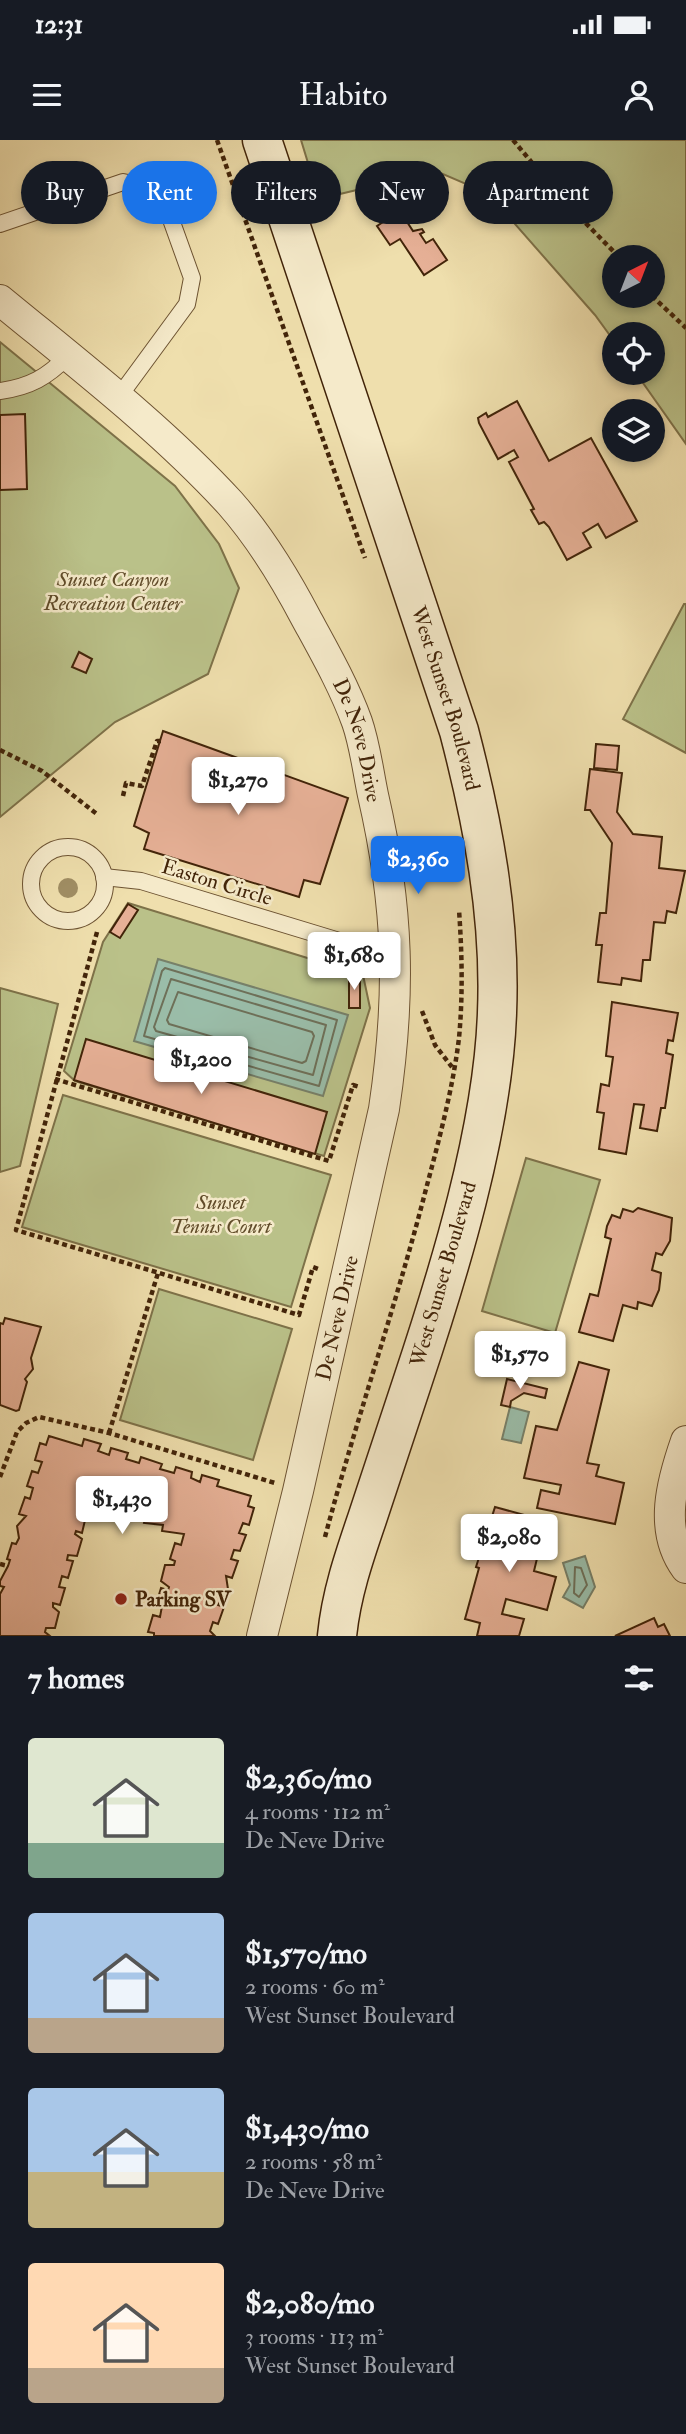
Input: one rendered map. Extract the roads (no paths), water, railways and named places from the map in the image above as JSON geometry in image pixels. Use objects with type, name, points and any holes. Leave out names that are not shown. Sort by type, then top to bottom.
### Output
[{"type":"main road","name":"West Sunset Boulevard","points":[[262,140],[459,731],[479,809],[490,871],[498,991],[491,1078],[476,1155],[422,1352],[347,1579],[337,1636]]},
{"type":"street","name":"De Neve Drive","points":[[0,300],[181,453],[232,506],[283,575],[328,658],[357,723],[385,846],[397,953],[393,1047],[384,1109],[299,1491],[262,1636]]},
{"type":"street","points":[[686,1441],[671,1485],[671,1532],[678,1558],[686,1568]]},
{"type":"lane","points":[[0,224],[123,182],[151,188],[164,200],[192,278],[187,304],[118,398]]},
{"type":"lane","points":[[0,391],[21,388],[42,380],[68,356]]},
{"type":"lane","points":[[59,848],[85,851],[95,858],[104,877],[101,901],[94,911],[71,921],[48,916],[33,897],[30,884],[38,861],[59,848]]},
{"type":"lane","name":"Easton Circle","points":[[104,877],[141,881],[359,947],[397,953]]},
{"type":"water","points":[[158,959],[348,1015],[323,1096],[134,1041]]},
{"type":"water","points":[[510,1407],[529,1412],[521,1443],[502,1439]]},
{"type":"water","points":[[585,1556],[595,1587],[583,1608],[563,1597],[570,1585],[563,1563]]},
{"type":"place","name":"Parking SV","points":[[121,1599]]},
{"type":"park label","name":"Sunset Canyon Recreation Center","points":[[113,591]]},
{"type":"park label","name":"Sunset Tennis Court","points":[[221,1214]]}]
